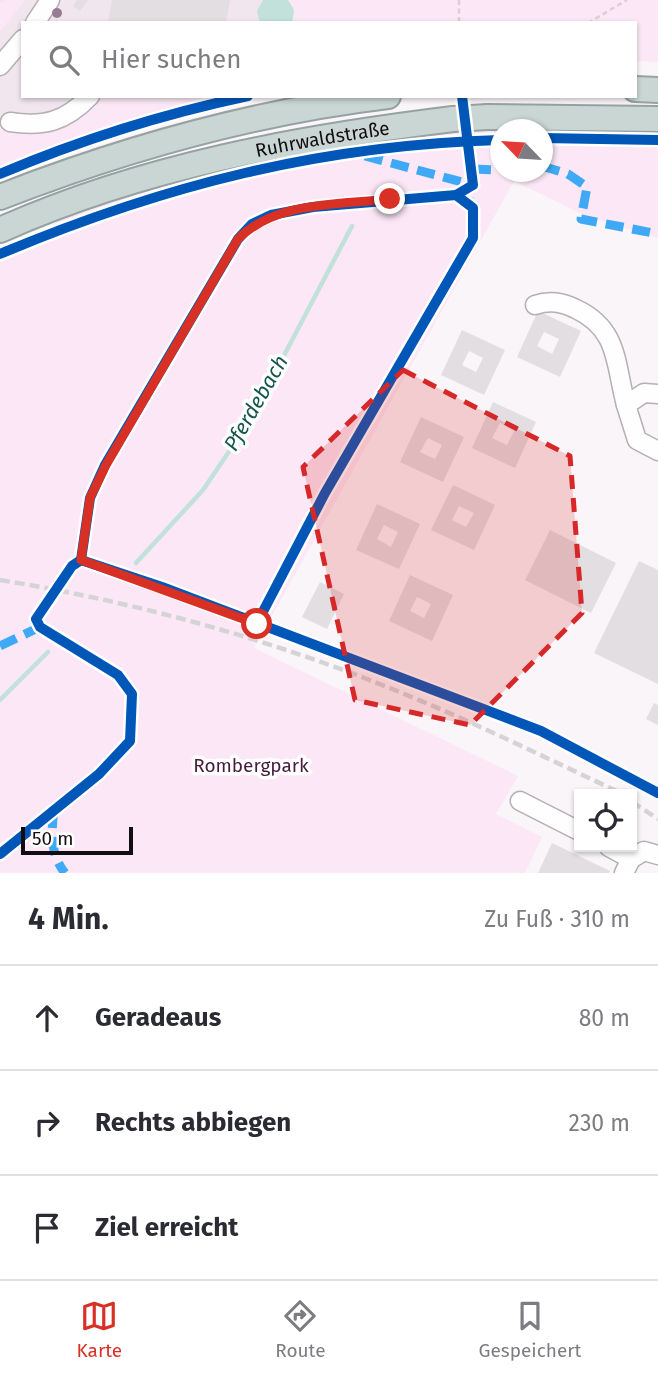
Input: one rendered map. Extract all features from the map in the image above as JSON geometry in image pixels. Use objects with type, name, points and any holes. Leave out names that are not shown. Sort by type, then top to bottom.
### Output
[{"type":"highway","points":[[637,89],[658,90]]},
{"type":"highway","name":"Ruhrwaldstraße","points":[[0,197],[87,163],[179,136],[240,120],[376,98]]},
{"type":"highway","name":"Ruhrwaldstraße","points":[[0,230],[83,198],[231,154],[359,131],[460,131],[595,116],[658,119]]},
{"type":"lane","points":[[36,21],[50,0]]},
{"type":"lane","points":[[0,65],[21,40]]},
{"type":"lane","points":[[10,122],[36,126],[75,111],[88,98]]},
{"type":"lane","points":[[535,305],[548,301],[567,304],[592,316],[605,328],[637,440],[658,451]]},
{"type":"lane","points":[[626,405],[644,393],[658,394]]},
{"type":"lane","points":[[520,801],[574,828]]},
{"type":"lane","points":[[614,852],[627,866],[644,851],[658,855]]},
{"type":"path","points":[[458,21],[459,0]]},
{"type":"path","points":[[592,21],[627,0]]},
{"type":"path","points":[[473,208],[473,169],[460,131],[485,129]]},
{"type":"path","points":[[0,854],[99,774],[130,741],[132,694],[118,675],[40,627],[36,618],[72,566],[81,560],[90,498],[106,465],[238,239],[252,224],[271,215],[313,208],[456,195]]},
{"type":"path","points":[[81,560],[257,624]]},
{"type":"highlighted area","points":[[403,370],[570,456],[582,613],[470,725],[355,700],[303,467]]},
{"type":"shaded area","points":[[0,0],[348,0],[343,21],[21,21],[21,98],[202,98],[0,168]]},
{"type":"shaded area","points":[[263,0],[288,0],[294,10],[292,21],[260,21],[257,11]]},
{"type":"green space","points":[[7,0],[25,0],[0,32],[0,3]]},
{"type":"green space","points":[[288,0],[658,0],[658,62],[637,61],[637,21],[292,21],[294,10]]},
{"type":"green space","points":[[90,98],[202,98],[0,168],[0,126],[13,128]]},
{"type":"green space","points":[[553,126],[658,132],[658,238],[586,216],[516,182],[553,182]]},
{"type":"green space","name":"Rombergpark","points":[[490,129],[490,182],[513,182],[254,648],[518,776],[496,814],[542,837],[525,873],[0,873],[0,252],[116,191],[319,143]]},
{"type":"building","points":[[77,0],[88,0],[80,11],[73,6]]},
{"type":"building","points":[[112,0],[230,0],[226,21],[108,21]]},
{"type":"building","points":[[538,311],[581,331],[560,377],[517,357]],"holes":[[[544,332],[559,339],[552,354],[537,346]]]},
{"type":"building","points":[[462,330],[505,350],[484,395],[441,375]],"holes":[[[469,351],[483,358],[476,372],[462,365]]]},
{"type":"building","points":[[493,402],[536,422],[515,468],[472,448]],"holes":[[[500,423],[514,431],[507,445],[492,438]]]},
{"type":"building","points":[[421,417],[464,437],[443,482],[400,462]],"holes":[[[428,438],[442,445],[435,459],[420,452]]]},
{"type":"building","points":[[453,485],[495,505],[474,550],[431,530]],"holes":[[[459,506],[474,513],[466,527],[452,520]]]},
{"type":"building","points":[[377,504],[420,524],[399,569],[356,550]],"holes":[[[384,525],[398,532],[391,547],[377,539]]]},
{"type":"building","points":[[550,530],[616,563],[591,613],[525,580]]},
{"type":"building","points":[[639,561],[658,570],[658,684],[594,653]]},
{"type":"building","points":[[410,575],[453,595],[432,641],[389,621]],"holes":[[[417,597],[431,604],[424,618],[410,611]]]},
{"type":"building","points":[[320,582],[344,594],[327,629],[302,617]]},
{"type":"building","points":[[654,703],[658,705],[658,725],[646,719]]},
{"type":"building","points":[[552,843],[610,871],[609,873],[538,873]]},
{"type":"waterway","name":"Pferdebach","points":[[136,563],[203,490],[249,422],[352,226]]},
{"type":"waterway","name":"Pferdebach","points":[[0,700],[48,652]]},
{"type":"railway","points":[[0,580],[152,611],[301,655],[426,703],[612,789]]},
{"type":"railway","points":[[637,805],[658,819]]},
{"type":"marked path","points":[[365,156],[473,185]]},
{"type":"marked path","points":[[473,169],[490,170]]},
{"type":"marked path","points":[[553,169],[568,174],[587,187],[581,219],[658,234]]},
{"type":"marked path","points":[[0,646],[40,627]]},
{"type":"marked path","points":[[54,810],[53,843],[57,859],[65,873]]},
{"type":"cycle path","points":[[0,174],[122,129],[240,98]]},
{"type":"cycle path","points":[[81,560],[90,498],[105,465],[238,239],[252,224],[271,215],[313,207],[456,195],[473,185],[462,98]]},
{"type":"cycle path","points":[[553,138],[658,140]]},
{"type":"cycle path","points":[[0,254],[122,208],[245,173],[370,150],[490,141]]},
{"type":"cycle path","points":[[257,623],[325,493],[473,238],[473,208],[456,195]]},
{"type":"cycle path","points":[[81,560],[162,587],[541,731],[658,793]]},
{"type":"cycle path","points":[[0,854],[99,774],[130,741],[132,694],[118,675],[40,627],[36,619],[72,566],[81,560]]},
{"type":"route","points":[[257,624],[162,587],[81,560],[83,530],[90,498],[106,465],[214,276],[238,239],[252,224],[271,215],[390,199]]}]
